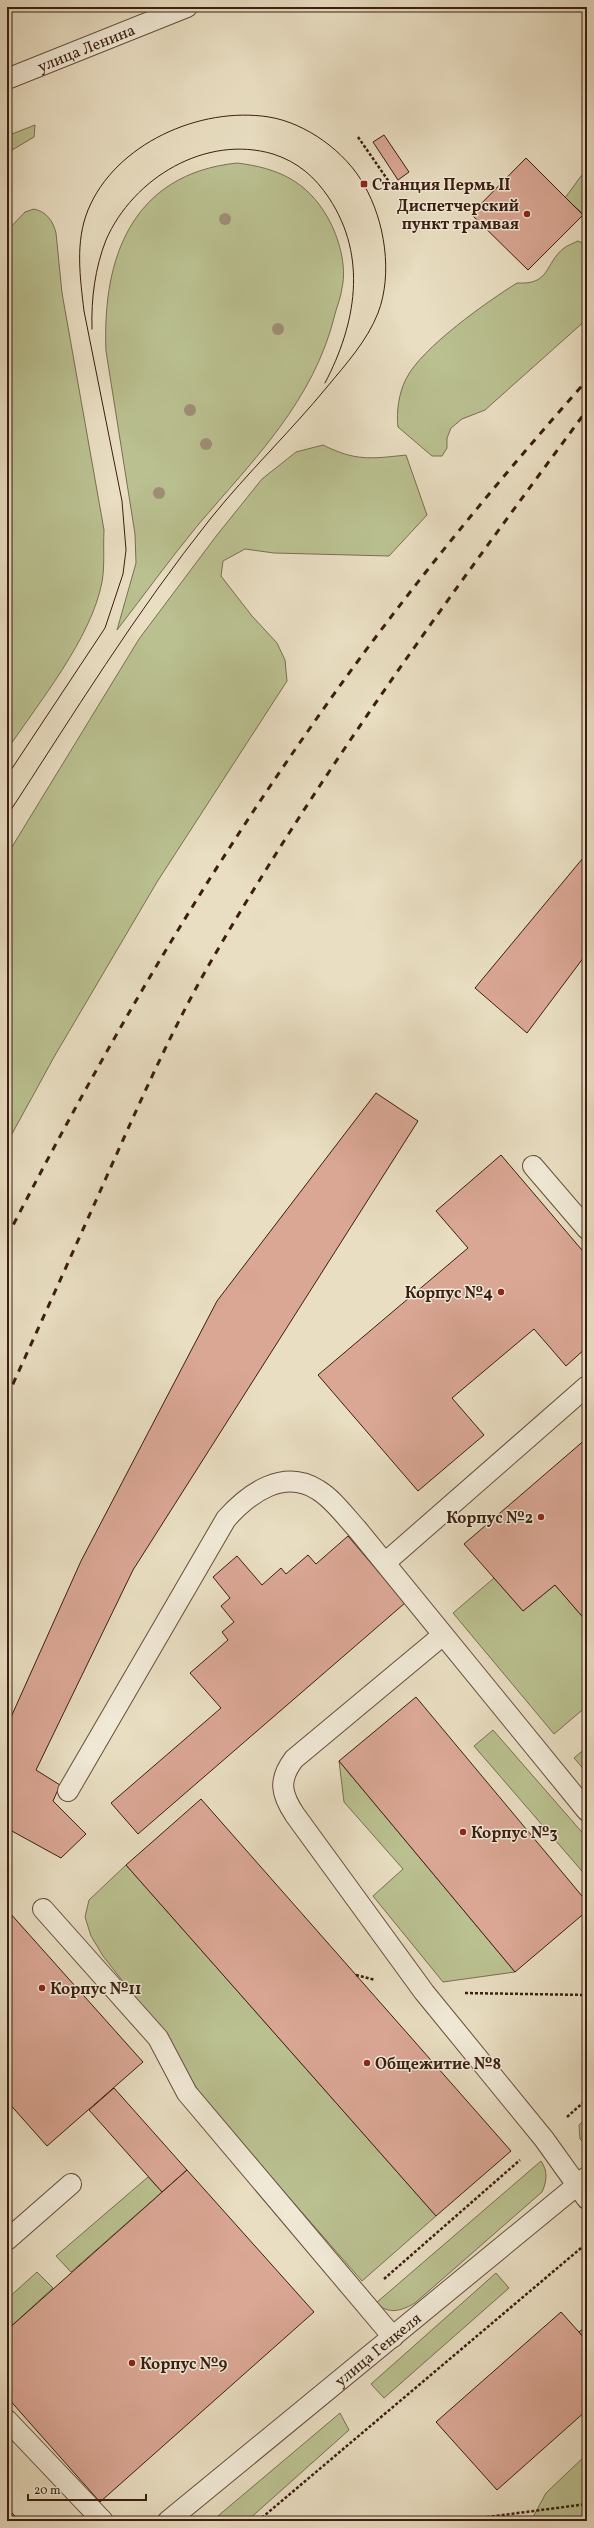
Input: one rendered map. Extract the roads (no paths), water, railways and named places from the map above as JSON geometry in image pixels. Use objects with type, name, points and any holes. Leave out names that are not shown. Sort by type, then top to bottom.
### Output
[{"type":"lane","name":"улица Ленина","points":[[7,79],[187,7]]},
{"type":"lane","points":[[532,1166],[587,1229]]},
{"type":"lane","points":[[386,1562],[587,1386]]},
{"type":"lane","points":[[68,1790],[226,1519],[238,1506],[257,1492],[278,1482],[293,1481],[308,1484],[320,1491],[334,1504],[386,1562],[443,1635],[587,1811]]},
{"type":"lane","points":[[443,1635],[294,1759],[286,1770],[283,1780],[287,1802],[424,1992],[584,2188]]},
{"type":"lane","points":[[43,1909],[158,2038],[187,2093],[393,2337]]},
{"type":"lane","points":[[7,2240],[71,2184]]},
{"type":"lane","name":"улица Генкеля","points":[[168,2521],[393,2337],[584,2188]]},
{"type":"lane","points":[[7,2420],[103,2521]]},
{"type":"tram line","points":[[7,776],[105,628],[123,574],[126,550],[122,501],[84,311],[81,285],[81,234],[88,210],[101,187],[118,166],[139,149],[163,135],[189,124],[215,118],[243,115],[269,117],[283,120],[311,132],[347,161],[364,185],[377,215],[382,231],[386,265],[383,298],[378,313],[362,343],[349,361],[313,404],[225,501],[183,554],[106,664],[7,816]]},
{"type":"tram line","points":[[92,329],[94,284],[102,251],[118,218],[134,198],[153,180],[174,166],[198,156],[222,150],[248,149],[273,154],[298,166],[312,177],[324,190],[341,220],[349,244],[353,267],[353,290],[350,314],[336,361],[325,383]]},
{"type":"railway","points":[[7,1237],[112,1042],[187,916],[266,792],[340,685],[442,551],[587,380]]},
{"type":"railway","points":[[7,1397],[148,1085],[184,1011],[210,963],[297,820],[343,750],[439,613],[587,410]]},
{"type":"place","name":"Станция Пермь II","points":[[364,184]]},
{"type":"place","name":"Диспетчерский пункт трамвая","points":[[527,214]]},
{"type":"place","name":"Корпус №4","points":[[501,1292]]},
{"type":"place","name":"Корпус №2","points":[[541,1517]]},
{"type":"place","name":"Корпус №3","points":[[463,1832]]},
{"type":"place","name":"Корпус №11","points":[[42,1988]]},
{"type":"place","name":"Общежитие №8","points":[[367,2063]]},
{"type":"place","name":"Корпус №9","points":[[132,2363]]}]
